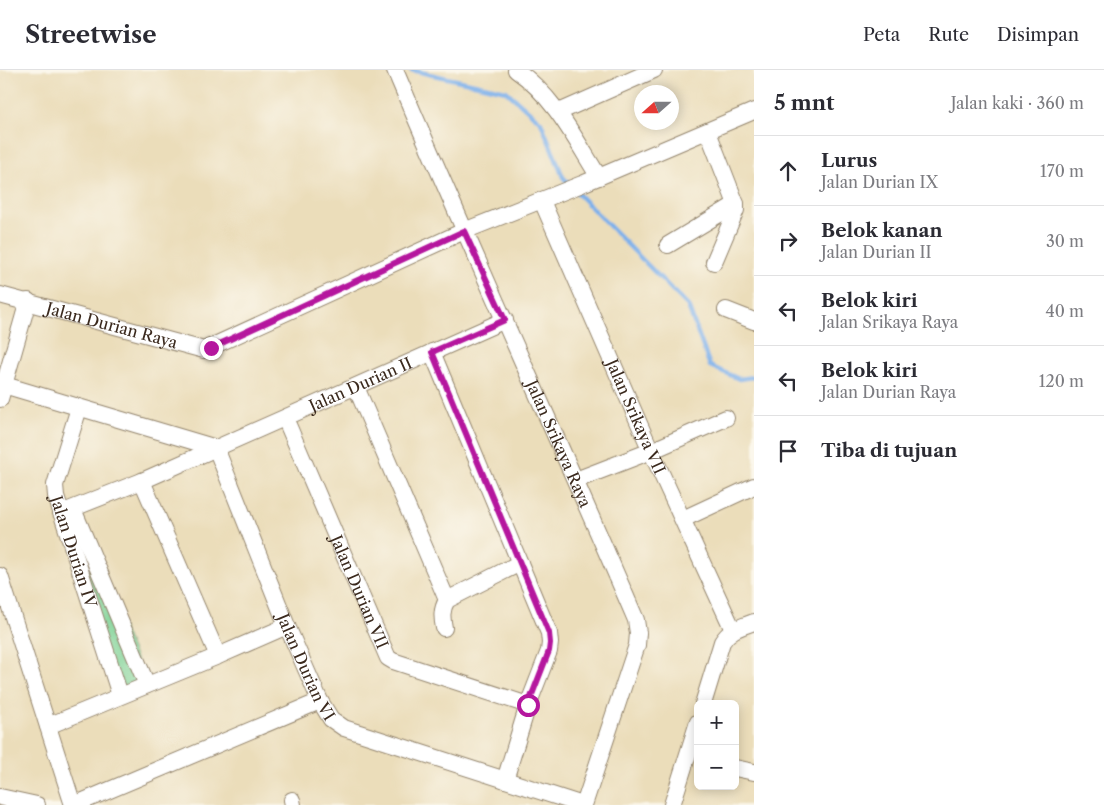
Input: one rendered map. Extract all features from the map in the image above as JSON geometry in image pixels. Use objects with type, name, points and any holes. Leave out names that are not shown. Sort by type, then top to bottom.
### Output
[{"type":"street","name":"Jalan Srikaya Raya","points":[[395,70],[636,620],[637,646],[584,805]]},
{"type":"street","points":[[516,70],[532,83],[559,112],[599,177]]},
{"type":"street","points":[[559,112],[654,70]]},
{"type":"street","name":"Jalan Durian Raya","points":[[0,294],[204,350],[464,231],[708,132],[754,111]]},
{"type":"street","points":[[708,132],[736,204],[736,210],[714,262]]},
{"type":"street","name":"Jalan Srikaya VII","points":[[547,198],[652,451],[732,630]]},
{"type":"street","points":[[668,245],[736,204]]},
{"type":"street","points":[[28,301],[2,392],[79,408],[216,448]]},
{"type":"street","points":[[726,310],[754,322]]},
{"type":"street","name":"Jalan Durian II","points":[[67,511],[142,481],[505,320]]},
{"type":"street","points":[[432,352],[549,633],[549,651],[528,705],[505,780]]},
{"type":"street","points":[[356,386],[446,600]]},
{"type":"street","name":"Jalan Durian IV","points":[[79,408],[55,485],[56,496],[67,511],[120,695]]},
{"type":"street","name":"Jalan Durian VII","points":[[285,418],[388,658],[393,662],[528,705]]},
{"type":"street","points":[[576,480],[652,451],[726,418]]},
{"type":"street","name":"Jalan Durian VI","points":[[216,448],[287,626],[320,701],[331,719],[344,728],[584,805]]},
{"type":"street","points":[[142,481],[218,656]]},
{"type":"street","points":[[684,519],[754,486]]},
{"type":"street","points":[[67,511],[148,685]]},
{"type":"street","points":[[444,628],[442,615],[446,600],[520,563]]},
{"type":"street","points":[[0,576],[73,805],[320,701]]},
{"type":"street","points":[[704,700],[722,642],[727,634],[732,630],[754,622]]},
{"type":"street","points":[[48,726],[287,626]]},
{"type":"street","points":[[672,805],[692,761],[694,745]]},
{"type":"street","points":[[739,769],[754,772]]},
{"type":"street","points":[[0,797],[37,805]]},
{"type":"green space","points":[[73,509],[147,685],[120,695],[61,513]]},
{"type":"waterway","points":[[411,70],[506,91],[541,122],[563,177],[570,185]]},
{"type":"waterway","points":[[575,191],[688,306],[710,366],[739,379],[754,377]]},
{"type":"route","points":[[211,348],[464,231],[505,320],[432,352],[549,633],[549,651],[528,705]]}]
